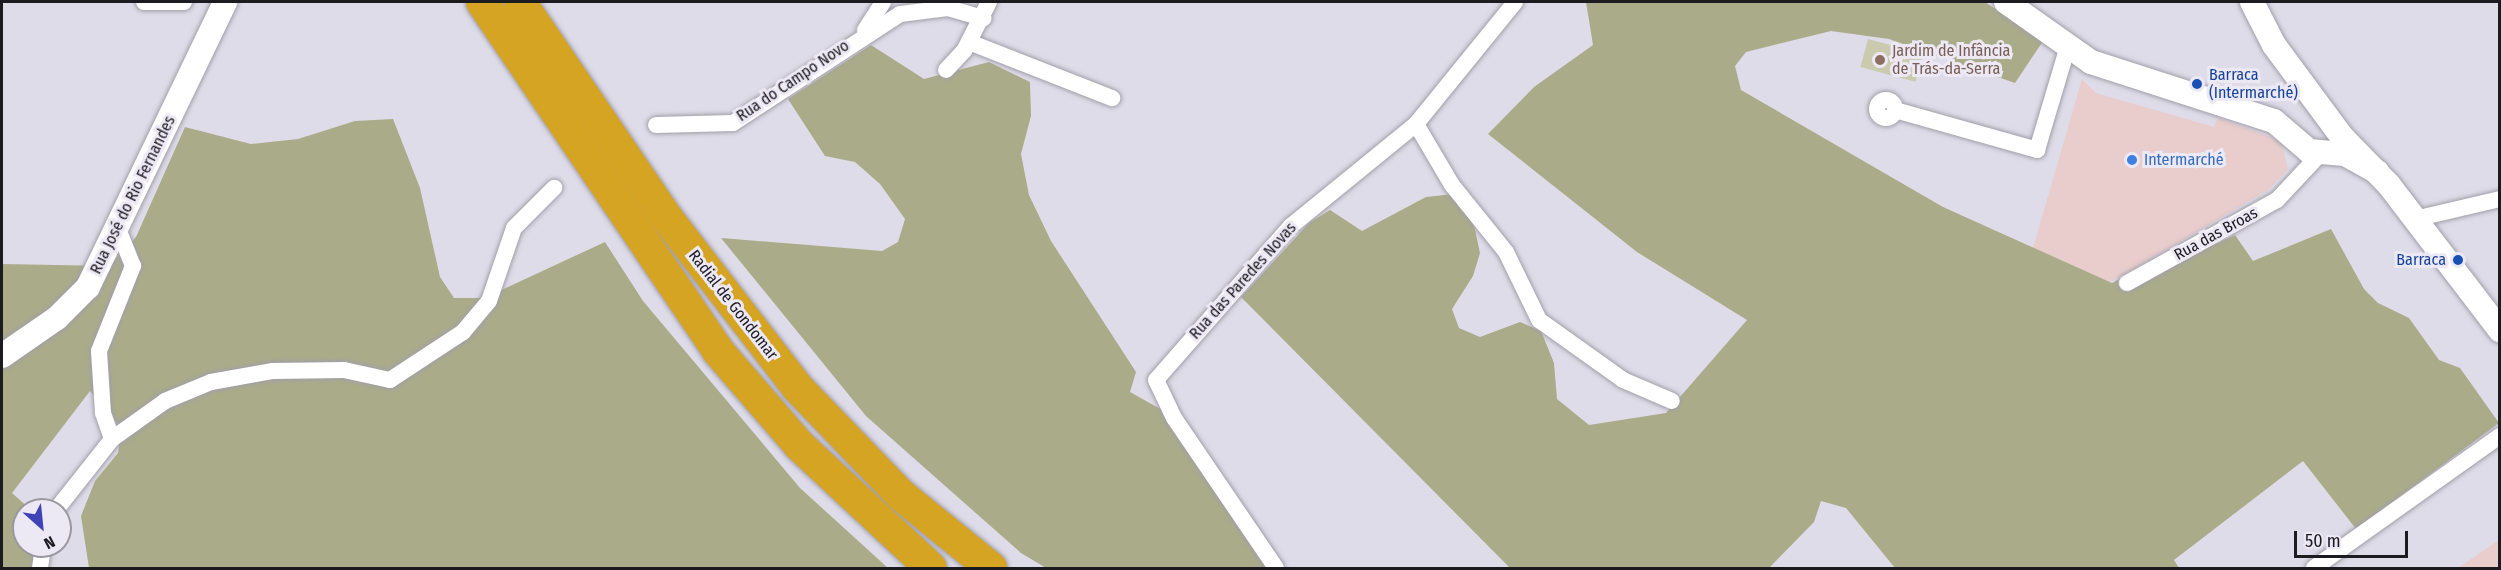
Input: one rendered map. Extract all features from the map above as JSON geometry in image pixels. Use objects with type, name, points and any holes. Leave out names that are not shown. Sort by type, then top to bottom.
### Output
[{"type":"highway","points":[[482,2],[718,351],[799,445],[931,568]]},
{"type":"highway","name":"Radial de Gondomar","points":[[520,2],[667,218],[797,387],[901,495],[991,568]]},
{"type":"main road","name":"Rua José do Rio Fernandes","points":[[2,356],[57,318],[88,287],[119,231],[225,2]]},
{"type":"main road","points":[[2007,2],[2068,46],[2113,72],[2274,121],[2345,154],[2377,172]]},
{"type":"main road","points":[[2252,2],[2305,86],[2333,124],[2377,172],[2415,219],[2499,330]]},
{"type":"main road","points":[[2305,86],[2310,106],[2309,138]]},
{"type":"main road","points":[[2318,115],[2333,124],[2336,142],[2309,138],[2318,115]]},
{"type":"street","points":[[144,2],[184,2]]},
{"type":"street","name":"Rua do Campo Novo","points":[[858,38],[883,2]]},
{"type":"street","points":[[946,70],[969,42],[984,18],[989,2]]},
{"type":"street","name":"Rua das Paredes Novas","points":[[1276,568],[1174,418],[1156,380],[1291,226],[1416,124],[1515,2]]},
{"type":"street","name":"Rua do Campo Novo","points":[[656,125],[733,123],[858,38],[900,14],[948,8],[984,18]]},
{"type":"street","points":[[969,42],[1112,98]]},
{"type":"street","points":[[1895,110],[2037,150],[2068,46]]},
{"type":"street","points":[[1416,124],[1452,185],[1506,252],[1539,320],[1623,380],[1672,401]]},
{"type":"street","name":"Rua das Broas","points":[[2127,283],[2277,200],[2300,176],[2309,138]]},
{"type":"street","points":[[65,498],[112,439],[165,401],[211,382],[273,371],[332,370],[390,380],[463,332],[489,302],[514,228],[554,188]]},
{"type":"street","points":[[2415,219],[2499,199]]},
{"type":"street","points":[[112,439],[103,413],[99,351],[133,266],[119,231]]},
{"type":"street","points":[[2314,568],[2499,435]]},
{"type":"shaded area","points":[[2082,79],[2096,93],[2214,127],[2218,118],[2281,141],[2288,169],[2268,190],[2111,282],[2031,255]]},
{"type":"shaded area","points":[[2499,540],[2499,568],[2458,568]]},
{"type":"green space","points":[[1586,2],[1985,2],[2043,41],[2015,83],[1889,39],[1831,31],[1746,52],[1735,66],[1741,90],[1943,207],[2112,283],[2164,254],[2185,258],[2235,235],[2253,261],[2331,229],[2364,289],[2378,303],[2409,318],[2439,360],[2460,368],[2499,423],[2356,529],[2303,461],[2174,560],[2179,568],[1895,568],[1846,508],[1821,501],[1814,522],[1769,568],[1510,568],[1241,297],[1309,223],[1330,210],[1362,231],[1426,197],[1454,194],[1474,225],[1480,253],[1473,276],[1452,309],[1459,328],[1480,337],[1520,322],[1541,331],[1554,363],[1557,399],[1589,425],[1666,413],[1747,320],[1637,252],[1488,134],[1534,87],[1593,45]]},
{"type":"green space","points":[[1868,39],[1923,54],[1916,82],[1860,67]]},
{"type":"green space","points":[[871,45],[924,79],[989,62],[1030,82],[1031,116],[1021,154],[1029,195],[1051,241],[1136,372],[1130,392],[1164,411],[1274,568],[1046,568],[1021,553],[866,416],[721,238],[882,251],[898,242],[905,219],[880,184],[855,162],[825,156],[788,99]]},
{"type":"green space","points":[[393,119],[420,188],[440,277],[454,298],[484,298],[605,242],[643,301],[800,488],[888,568],[89,568],[81,516],[95,481],[118,453],[121,428],[90,391],[12,493],[18,498],[12,498],[12,558],[34,558],[32,568],[2,568],[2,264],[109,266],[136,237],[185,127],[251,144],[298,139],[355,121]]},
{"type":"place","name":"Jardim de Infância de Trás-da-Serra","points":[[1880,60]]},
{"type":"place","name":"Barraca (Intermarché)","points":[[2197,84]]},
{"type":"place","name":"Intermarché","points":[[2132,160]]},
{"type":"place","name":"Barraca","points":[[2458,260]]}]
